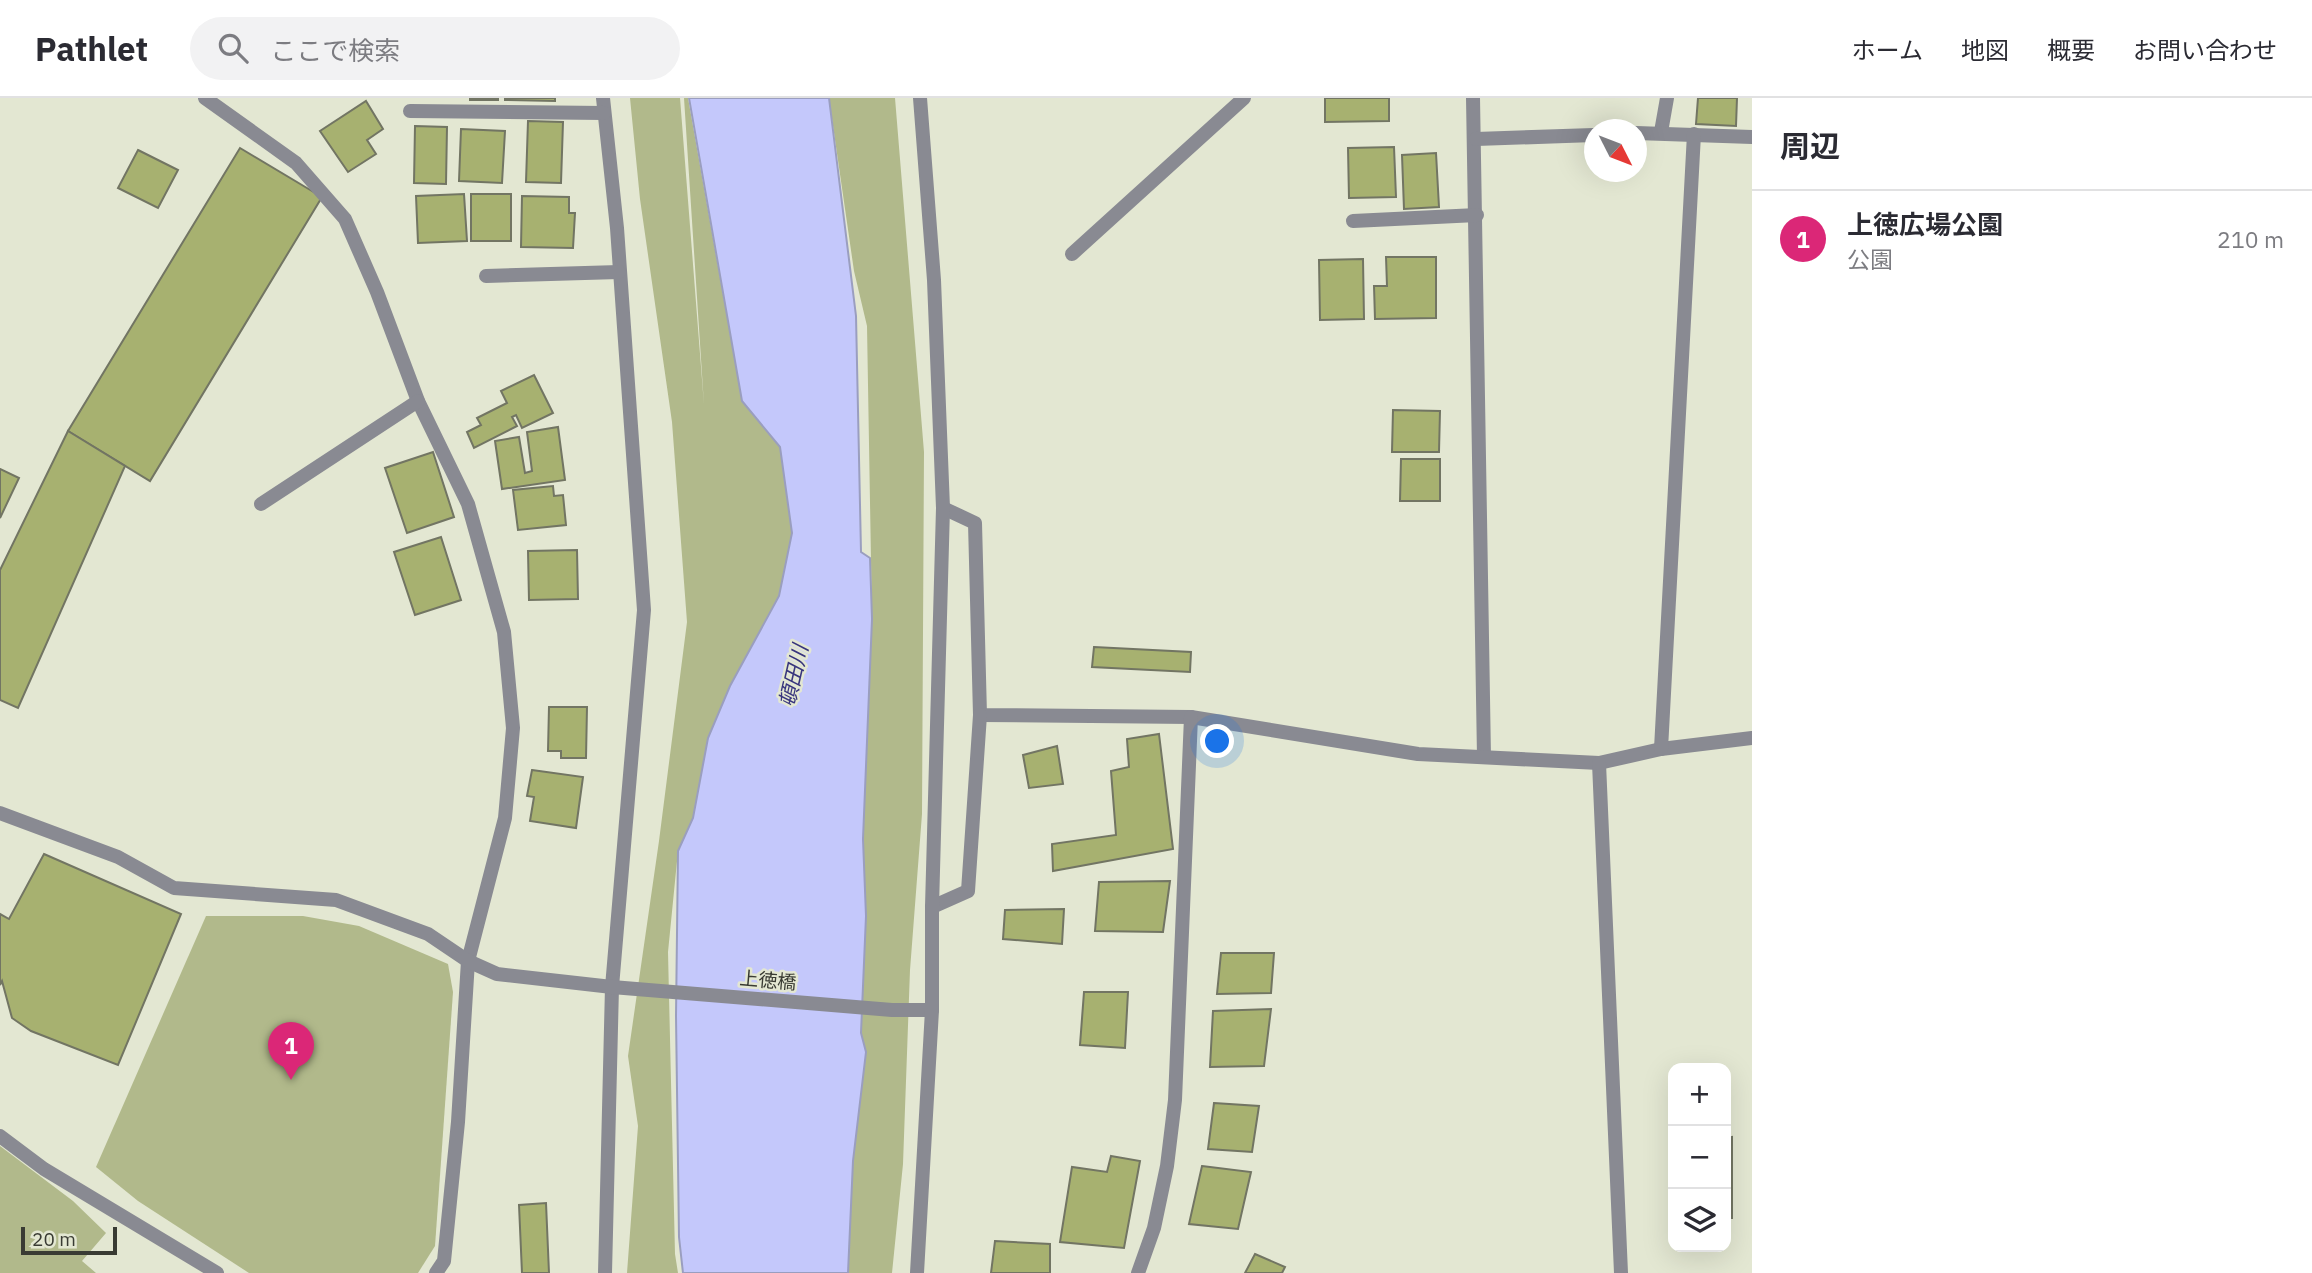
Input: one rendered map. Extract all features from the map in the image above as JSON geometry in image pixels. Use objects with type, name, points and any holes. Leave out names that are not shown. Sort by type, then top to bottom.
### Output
[{"type":"street","points":[[205,98],[296,163],[345,219],[377,292],[418,401],[468,504],[504,632],[513,728],[505,818],[468,961],[458,1122],[444,1261],[436,1273]]},
{"type":"street","points":[[917,1273],[932,1010],[932,907],[943,509],[934,280],[920,98]]},
{"type":"street","points":[[1072,254],[1244,98]]},
{"type":"street","points":[[1474,98],[1484,757]]},
{"type":"street","points":[[1661,132],[1667,98]]},
{"type":"street","points":[[410,111],[603,105],[617,228],[644,610],[612,987],[605,1273]]},
{"type":"street","points":[[1647,133],[1752,137]]},
{"type":"street","points":[[1661,749],[1694,134]]},
{"type":"street","points":[[1476,139],[1584,135]]},
{"type":"street","points":[[1353,221],[1477,215]]},
{"type":"street","points":[[486,276],[619,272]]},
{"type":"street","points":[[261,505],[418,401]]},
{"type":"street","points":[[932,907],[968,891],[980,715],[975,523],[943,509]]},
{"type":"street","points":[[980,715],[1191,717],[1418,754],[1599,764],[1661,749],[1752,738]]},
{"type":"street","points":[[1138,1273],[1154,1228],[1167,1166],[1175,1100],[1191,717]]},
{"type":"street","points":[[1599,764],[1621,1273]]},
{"type":"street","name":"上徳橋","points":[[0,813],[118,857],[174,888],[336,900],[428,934],[468,961],[497,974],[612,987],[892,1010],[932,1010]]},
{"type":"street","points":[[0,1136],[44,1169],[217,1273]]},
{"type":"green space","points":[[630,98],[680,98],[704,405],[684,98],[688,98],[742,401],[780,446],[792,533],[779,596],[730,686],[708,738],[693,818],[678,851],[668,952],[675,1254],[678,1273],[627,1273],[638,1126],[628,1056],[687,622],[672,422],[640,199]]},
{"type":"green space","points":[[829,98],[895,98],[924,452],[922,814],[910,970],[903,1164],[892,1273],[848,1273],[853,1161],[866,1052],[861,1033],[866,916],[863,839],[872,619],[867,326],[854,271]]},
{"type":"green space","points":[[206,916],[303,916],[359,926],[448,964],[453,992],[435,1246],[418,1273],[249,1273],[138,1201],[96,1167]]},
{"type":"green space","points":[[0,1146],[73,1201],[106,1233],[82,1261],[96,1273],[0,1273]]},
{"type":"water","name":"頓田川","points":[[689,98],[829,98],[856,316],[861,552],[870,558],[872,619],[863,839],[866,916],[861,1033],[866,1052],[853,1161],[848,1273],[683,1273],[679,1237],[676,1016],[678,851],[693,818],[708,738],[730,686],[779,596],[792,533],[780,447],[742,401]]},
{"type":"building","points":[[498,98],[498,100],[470,100]]},
{"type":"building","points":[[555,98],[555,101],[505,100]]},
{"type":"building","points":[[1325,98],[1389,98],[1389,121],[1325,122]]},
{"type":"building","points":[[1698,98],[1737,98],[1736,126],[1696,124]]},
{"type":"building","points":[[366,101],[383,129],[367,140],[376,154],[348,172],[320,131]]},
{"type":"building","points":[[528,121],[563,122],[561,183],[526,182]]},
{"type":"building","points":[[415,126],[447,127],[446,184],[414,183]]},
{"type":"building","points":[[461,129],[505,131],[502,183],[459,181]]},
{"type":"building","points":[[1394,147],[1396,197],[1349,198],[1348,148]]},
{"type":"building","points":[[240,148],[322,197],[150,481],[68,431]]},
{"type":"building","points":[[138,150],[178,170],[158,208],[118,188]]},
{"type":"building","points":[[1436,153],[1439,207],[1404,209],[1402,155]]},
{"type":"building","points":[[464,194],[467,241],[418,243],[416,196]]},
{"type":"building","points":[[471,194],[511,194],[511,241],[471,241]]},
{"type":"building","points":[[522,196],[569,197],[569,213],[575,213],[573,248],[521,247]]},
{"type":"building","points":[[1386,257],[1436,257],[1436,318],[1375,319],[1374,286],[1387,286]]},
{"type":"building","points":[[1363,259],[1364,319],[1320,320],[1319,260]]},
{"type":"building","points":[[534,375],[553,413],[522,428],[516,415],[512,417],[517,426],[474,448],[467,432],[481,425],[477,418],[507,403],[501,391]]},
{"type":"building","points":[[1393,410],[1440,411],[1439,452],[1392,452]]},
{"type":"building","points":[[558,427],[565,480],[502,489],[495,441],[519,437],[525,473],[532,471],[527,432]]},
{"type":"building","points":[[68,431],[125,466],[18,708],[0,700],[0,570]]},
{"type":"building","points":[[433,452],[454,517],[407,533],[385,468]]},
{"type":"building","points":[[1401,459],[1440,459],[1440,501],[1400,501]]},
{"type":"building","points":[[0,469],[19,478],[0,518]]},
{"type":"building","points":[[553,486],[554,496],[563,495],[566,525],[518,530],[513,490]]},
{"type":"building","points":[[441,537],[461,600],[415,615],[394,552]]},
{"type":"building","points":[[577,550],[578,599],[529,600],[528,551]]},
{"type":"building","points":[[1094,647],[1191,652],[1190,672],[1092,667]]},
{"type":"building","points":[[549,707],[587,707],[586,758],[561,758],[561,751],[548,751]]},
{"type":"building","points":[[1159,734],[1173,849],[1053,871],[1052,844],[1116,835],[1111,771],[1129,767],[1127,739]]},
{"type":"building","points":[[1057,746],[1063,784],[1029,788],[1023,755]]},
{"type":"building","points":[[532,770],[583,777],[576,828],[530,821],[534,797],[527,796]]},
{"type":"building","points":[[44,854],[181,914],[118,1065],[31,1031],[12,1018],[2,981],[0,985],[0,914],[9,919]]},
{"type":"building","points":[[1170,881],[1163,932],[1095,931],[1099,882]]},
{"type":"building","points":[[1064,909],[1062,944],[1003,939],[1005,910]]},
{"type":"building","points":[[1221,953],[1274,953],[1271,993],[1217,994]]},
{"type":"building","points":[[1084,992],[1128,992],[1125,1048],[1080,1045]]},
{"type":"building","points":[[1271,1009],[1264,1066],[1210,1067],[1213,1011]]},
{"type":"building","points":[[1214,1103],[1259,1106],[1252,1152],[1208,1149]]},
{"type":"building","points":[[1732,1137],[1732,1218],[1731,1218]]},
{"type":"building","points":[[1111,1156],[1140,1161],[1124,1248],[1060,1242],[1072,1167],[1107,1172]]},
{"type":"building","points":[[1202,1166],[1251,1172],[1238,1229],[1189,1224]]},
{"type":"building","points":[[546,1203],[549,1273],[522,1273],[519,1205]]},
{"type":"building","points":[[995,1241],[1050,1244],[1050,1273],[991,1273]]},
{"type":"building","points":[[1255,1254],[1285,1267],[1282,1273],[1245,1273]]},
{"type":"place","name":"上徳広場公園","points":[[291,1080]]}]
